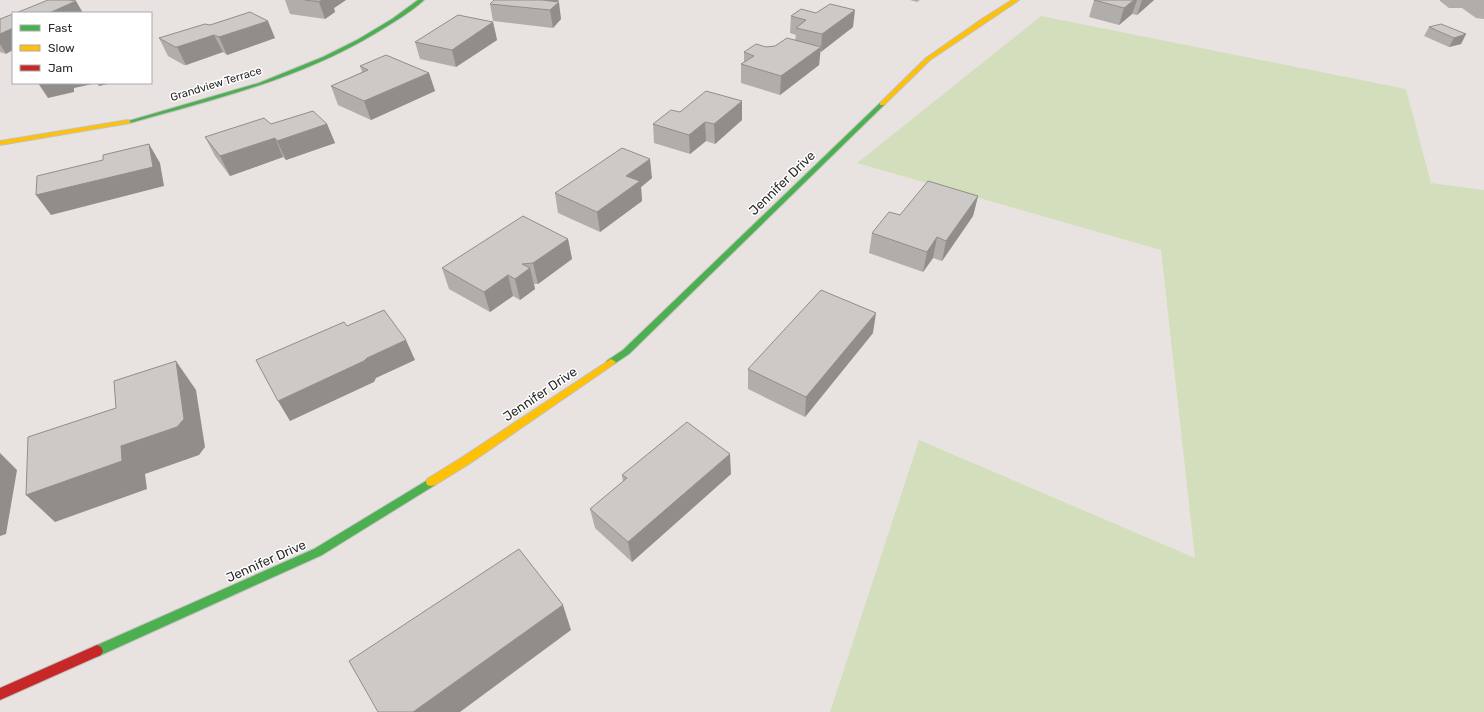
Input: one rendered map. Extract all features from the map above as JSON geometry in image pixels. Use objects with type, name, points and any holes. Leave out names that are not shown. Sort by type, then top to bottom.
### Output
[{"type":"street","name":"Grandview Terrace","points":[[0,143],[129,122],[261,84],[325,58],[359,41],[394,20],[421,0]]},
{"type":"street","name":"Jennifer Drive","points":[[0,694],[318,552],[465,461],[626,352],[803,182],[928,59],[984,20],[1016,0]]},
{"type":"green space","points":[[1041,16],[1406,89],[1431,183],[1484,190],[1484,712],[830,712],[919,440],[1195,558],[1161,250],[857,163]]},
{"type":"building","points":[[48,0],[76,1],[51,12],[18,12]]},
{"type":"building","points":[[305,0],[322,0],[319,2]]},
{"type":"building","points":[[494,0],[542,0],[559,2],[550,10],[490,4]]},
{"type":"building","points":[[1094,0],[1134,0],[1124,8]]},
{"type":"building","points":[[830,4],[855,10],[822,34],[796,28],[806,20],[791,16],[801,9],[816,13]]},
{"type":"building","points":[[250,12],[268,21],[219,37],[214,35],[177,47],[159,38],[205,24],[210,25]]},
{"type":"building","points":[[12,14],[12,28],[0,34],[0,19]]},
{"type":"building","points":[[458,15],[493,22],[452,50],[415,42]]},
{"type":"building","points":[[1441,24],[1466,34],[1454,38],[1429,27]]},
{"type":"building","points":[[787,38],[821,47],[781,76],[741,64],[754,56],[744,52],[756,44],[766,47],[775,46]]},
{"type":"building","points":[[386,55],[429,73],[364,101],[331,86],[368,70],[360,66]]},
{"type":"building","points":[[706,91],[742,101],[714,124],[705,122],[689,135],[653,124],[671,110],[680,112]]},
{"type":"building","points":[[313,111],[327,124],[277,141],[275,138],[220,156],[205,137],[264,118],[271,124]]},
{"type":"building","points":[[149,144],[153,167],[36,195],[37,176],[103,160],[103,155]]},
{"type":"building","points":[[622,148],[650,159],[626,176],[640,181],[597,212],[555,193]]},
{"type":"building","points":[[928,181],[978,196],[946,241],[937,237],[927,252],[872,233],[889,212],[900,215]]},
{"type":"building","points":[[523,216],[568,239],[533,263],[522,264],[530,268],[515,279],[508,275],[484,292],[442,268]]},
{"type":"building","points":[[821,290],[876,313],[806,397],[748,369]]},
{"type":"building","points":[[384,310],[406,340],[278,401],[256,360],[344,322],[347,326]]},
{"type":"building","points":[[176,361],[184,419],[177,427],[121,446],[122,461],[26,495],[28,437],[116,408],[114,381]]},
{"type":"building","points":[[687,422],[730,454],[628,542],[590,509],[627,478],[622,475]]},
{"type":"building","points":[[519,549],[563,605],[413,712],[378,712],[349,661]]},
{"type":"traffic: fast","points":[[128,122],[261,84],[325,58],[359,41],[394,20],[421,0]]},
{"type":"traffic: fast","points":[[611,362],[626,352],[882,104]]},
{"type":"traffic: fast","points":[[97,651],[318,552],[431,482]]},
{"type":"traffic: slow","points":[[882,104],[928,59],[984,20],[1016,0]]},
{"type":"traffic: slow","points":[[0,143],[128,122]]},
{"type":"traffic: slow","points":[[431,482],[465,461],[611,362]]},
{"type":"traffic: jam","points":[[0,694],[97,651]]}]
